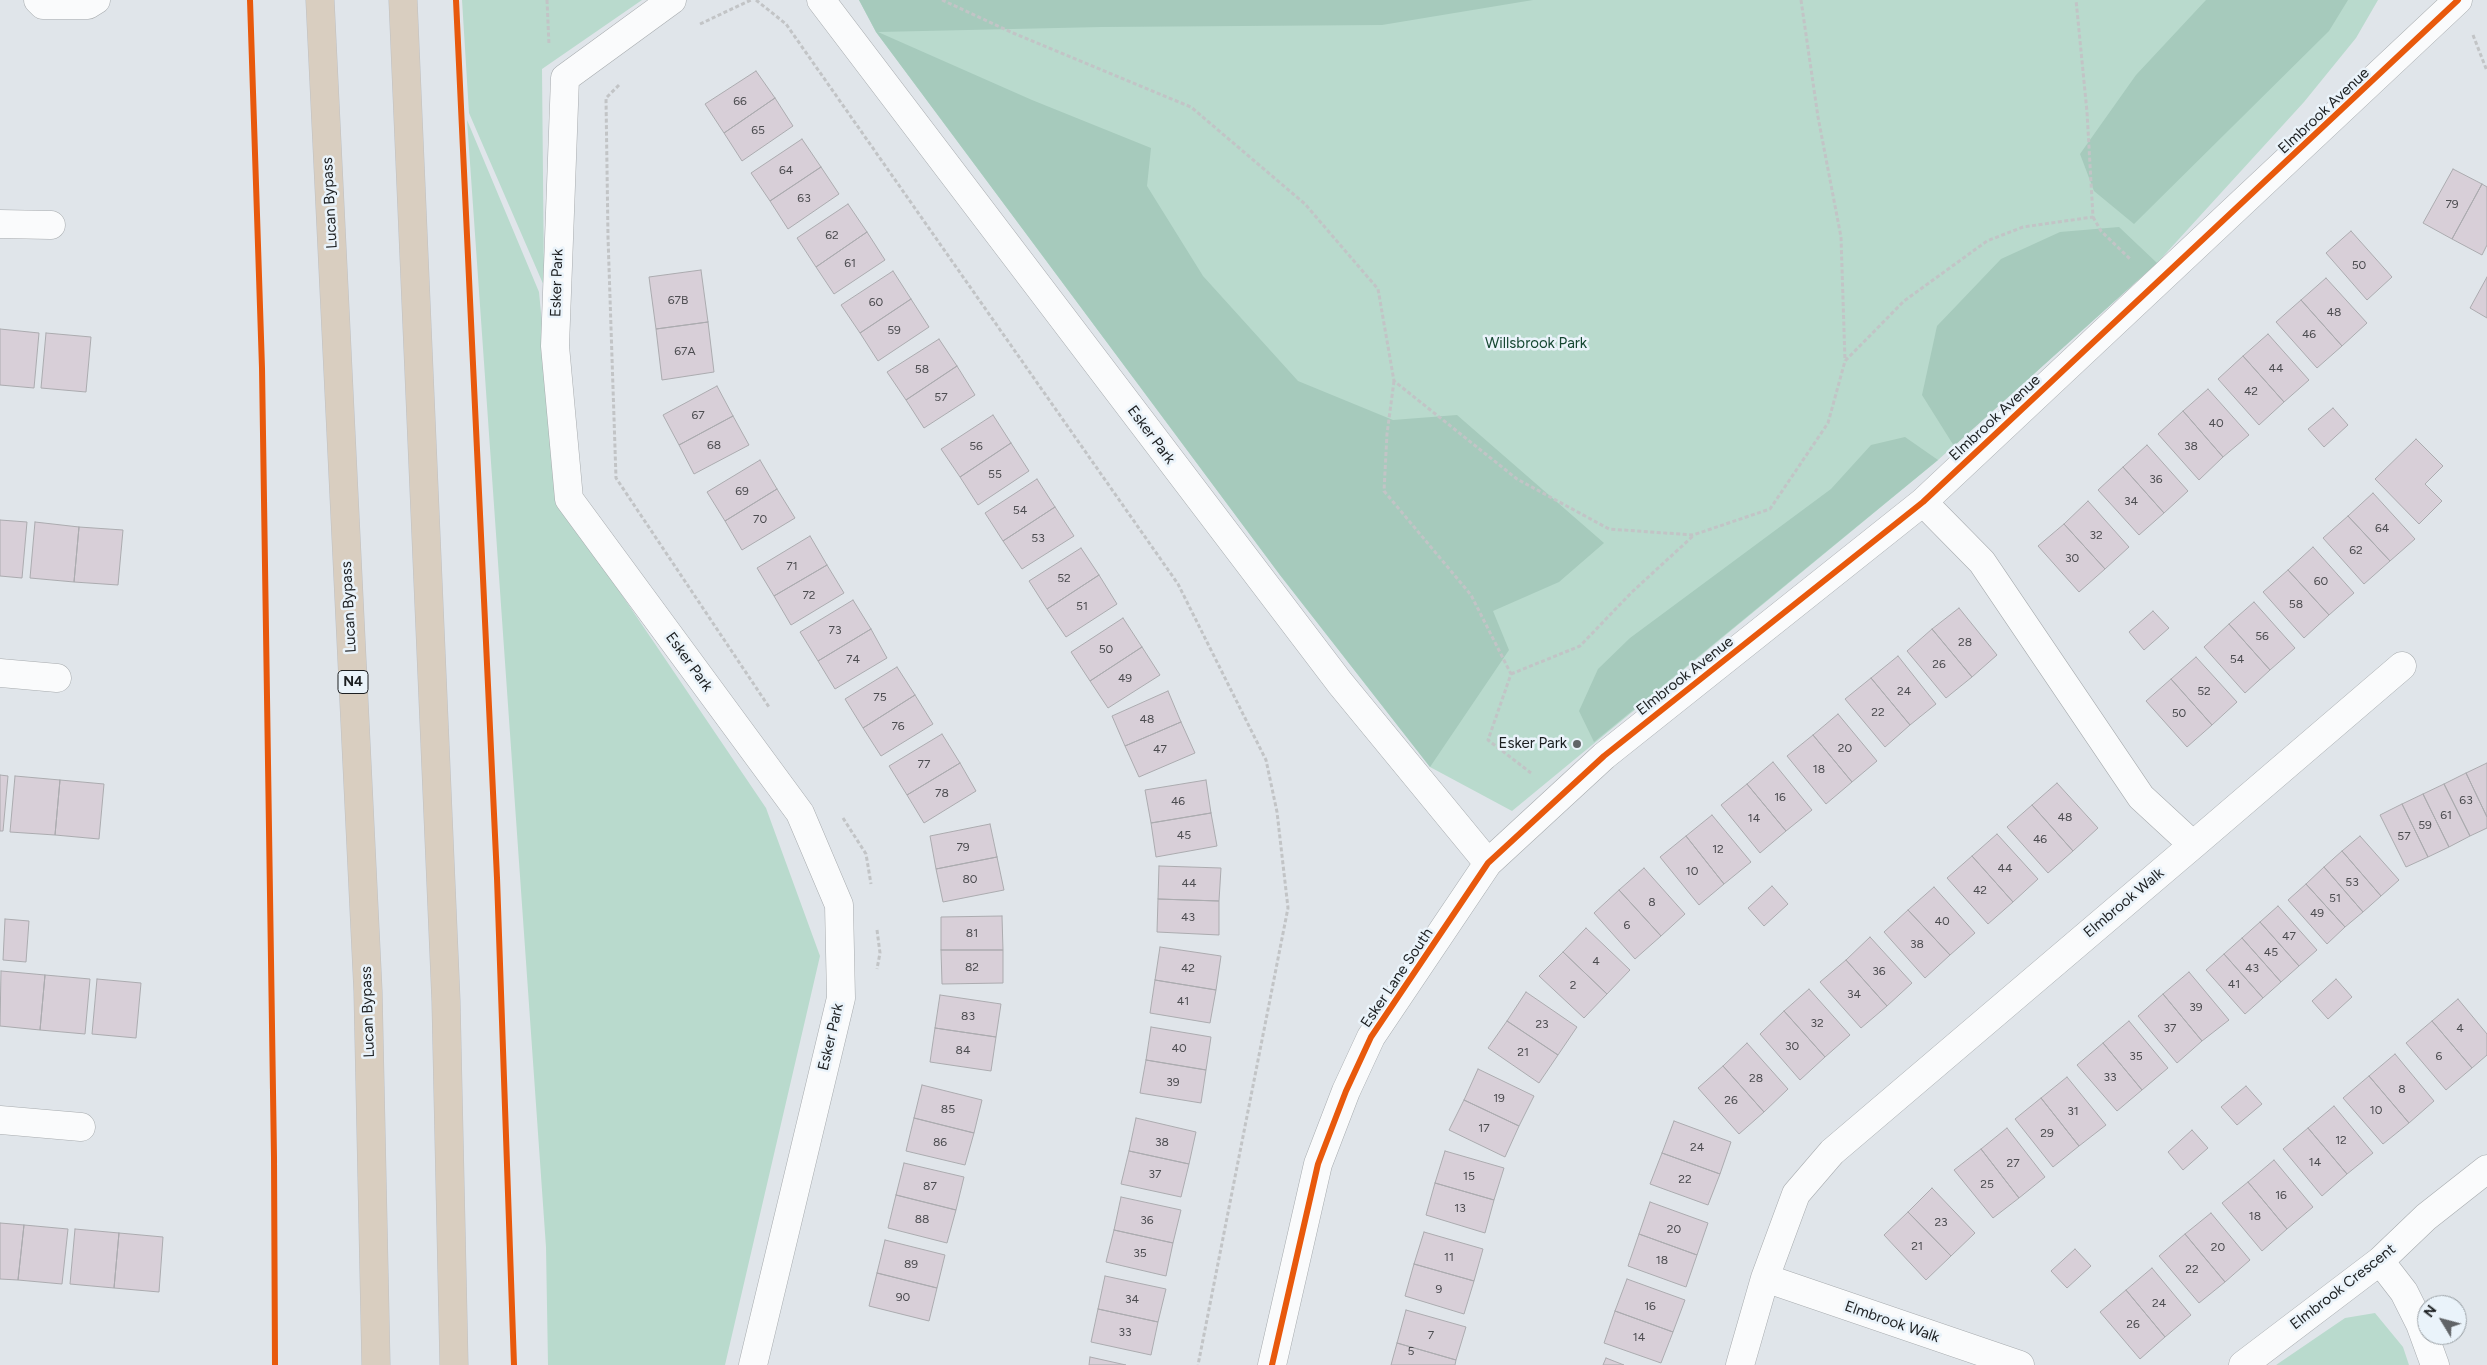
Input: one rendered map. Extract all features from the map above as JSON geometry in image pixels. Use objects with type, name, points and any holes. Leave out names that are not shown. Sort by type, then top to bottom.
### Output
[{"type":"highway","name":"Lucan Bypass","points":[[320,0],[368,991],[376,1365]]},
{"type":"highway","points":[[403,0],[446,1001],[454,1365]]},
{"type":"street","points":[[38,0],[43,5],[88,5],[96,0]]},
{"type":"street","name":"Esker Park","points":[[672,0],[565,78],[555,346],[569,499],[800,812],[838,906],[841,998],[753,1365]]},
{"type":"street","name":"Esker Park","points":[[821,0],[1340,683],[1488,863]]},
{"type":"street","name":"Elmbrook Avenue","points":[[1526,828],[1604,756],[1923,502],[2157,285],[2458,0]]},
{"type":"street","points":[[0,224],[51,225]]},
{"type":"street","points":[[1923,502],[1982,562],[2141,797],[2193,845]]},
{"type":"street","name":"Elmbrook Walk","points":[[1740,1365],[1765,1278],[1796,1194],[1832,1152],[2402,666]]},
{"type":"street","points":[[0,673],[58,678]]},
{"type":"street","name":"Esker Lane South","points":[[1272,1365],[1318,1164],[1346,1091],[1371,1037],[1488,863],[1526,828]]},
{"type":"street","points":[[0,1120],[81,1127]]},
{"type":"street","name":"Elmbrook Crescent","points":[[2243,1365],[2380,1261],[2426,1217],[2487,1169]]},
{"type":"street","points":[[2380,1261],[2404,1292],[2420,1324],[2435,1365]]},
{"type":"street","name":"Elmbrook Walk","points":[[1765,1278],[2020,1365]]},
{"type":"path","points":[[547,0],[550,49]]},
{"type":"path","points":[[697,26],[705,20],[751,0]]},
{"type":"path","points":[[756,0],[786,24],[1178,584],[1266,760],[1277,812],[1288,908],[1198,1365]]},
{"type":"path","points":[[942,0],[1013,33],[1191,107],[1305,204],[1378,289],[1394,381],[1387,434],[1384,491],[1471,595],[1511,674],[1488,740],[1531,773]]},
{"type":"path","points":[[1394,381],[1518,479],[1609,529],[1693,535],[1770,509],[1828,423],[1845,361],[1842,237],[1818,118],[1801,0]]},
{"type":"path","points":[[2076,0],[2093,217],[2101,231],[2157,285]]},
{"type":"path","points":[[2473,35],[2487,71]]},
{"type":"path","points":[[608,237],[606,98],[626,79]]},
{"type":"path","points":[[1845,361],[1904,301],[1987,241],[2023,227],[2093,217]]},
{"type":"path","points":[[1511,674],[1580,646],[1632,592],[1693,535]]},
{"type":"green space","points":[[462,0],[642,0],[542,69],[544,286],[469,113]]},
{"type":"green space","name":"Willsbrook Park","points":[[859,0],[2378,0],[2356,38],[2304,102],[2157,263],[1938,460],[1512,811],[1430,767],[1280,575],[876,32]]},
{"type":"green space","points":[[859,0],[1533,0],[1382,25],[1102,27],[878,32],[1032,100],[1151,148],[1147,186],[1203,276],[1298,381],[1393,420],[1457,415],[1604,543],[1559,582],[1493,611],[1509,650],[1430,767],[1280,575],[876,32]]},
{"type":"green space","points":[[2206,0],[2348,0],[2329,31],[2134,224],[2094,191],[2080,154],[2136,75]]},
{"type":"green space","points":[[467,120],[539,292],[559,502],[766,808],[820,956],[725,1365],[548,1365],[546,1247]]},
{"type":"green space","points":[[2119,227],[2157,263],[1954,446],[1922,395],[1937,326],[2001,259],[2060,232]]},
{"type":"green space","points":[[1905,437],[1938,460],[1594,742],[1579,711],[1598,669],[1630,638],[1831,489],[1871,445]]},
{"type":"green space","points":[[2375,1313],[2403,1347],[2409,1365],[2276,1365],[2345,1318]]},
{"type":"building","points":[[756,71],[775,98],[724,133],[705,104]]},
{"type":"building","points":[[775,98],[793,126],[742,161],[724,133]]},
{"type":"building","points":[[802,139],[821,167],[770,201],[751,173]]},
{"type":"building","points":[[821,167],[839,194],[788,229],[770,201]]},
{"type":"building","points":[[2453,169],[2482,184],[2452,239],[2423,223]]},
{"type":"building","points":[[2482,184],[2487,187],[2487,245],[2482,255],[2452,239]]},
{"type":"building","points":[[848,204],[867,232],[816,267],[797,238]]},
{"type":"building","points":[[2351,231],[2392,277],[2367,300],[2326,253]]},
{"type":"building","points":[[867,232],[885,260],[834,294],[816,267]]},
{"type":"building","points":[[701,270],[708,322],[656,329],[649,277]]},
{"type":"building","points":[[893,271],[911,299],[860,333],[841,305]]},
{"type":"building","points":[[2487,277],[2487,318],[2470,308]]},
{"type":"building","points":[[2326,278],[2367,323],[2342,346],[2301,300]]},
{"type":"building","points":[[911,299],[929,327],[878,361],[860,333]]},
{"type":"building","points":[[2301,300],[2342,346],[2317,368],[2276,322]]},
{"type":"building","points":[[708,322],[714,372],[662,380],[656,329]]},
{"type":"building","points":[[0,329],[39,333],[34,388],[0,385]]},
{"type":"building","points":[[46,333],[91,337],[86,392],[41,388]]},
{"type":"building","points":[[2268,334],[2309,380],[2284,402],[2243,356]]},
{"type":"building","points":[[939,339],[957,366],[906,400],[887,372]]},
{"type":"building","points":[[2243,356],[2284,402],[2259,425],[2218,379]]},
{"type":"building","points":[[957,366],[975,395],[924,428],[906,400]]},
{"type":"building","points":[[717,386],[733,416],[679,445],[663,415]]},
{"type":"building","points":[[2208,389],[2249,435],[2223,457],[2183,411]]},
{"type":"building","points":[[2333,408],[2348,425],[2324,447],[2308,429]]},
{"type":"building","points":[[2183,411],[2223,457],[2199,480],[2158,434]]},
{"type":"building","points":[[993,415],[1011,443],[960,477],[941,449]]},
{"type":"building","points":[[733,416],[749,445],[694,474],[679,445]]},
{"type":"building","points":[[2416,439],[2443,466],[2425,484],[2442,501],[2419,524],[2375,479]]},
{"type":"building","points":[[1011,443],[1029,471],[978,505],[960,477]]},
{"type":"building","points":[[2147,445],[2188,491],[2164,513],[2123,467]]},
{"type":"building","points":[[760,460],[777,489],[725,521],[707,492]]},
{"type":"building","points":[[2123,467],[2164,513],[2139,535],[2098,490]]},
{"type":"building","points":[[1037,479],[1055,507],[1003,541],[985,513]]},
{"type":"building","points":[[777,489],[795,518],[742,550],[725,521]]},
{"type":"building","points":[[2373,493],[2415,539],[2390,561],[2348,516]]},
{"type":"building","points":[[2088,501],[2129,547],[2105,569],[2064,524]]},
{"type":"building","points":[[1055,507],[1074,536],[1022,569],[1003,541]]},
{"type":"building","points":[[2348,516],[2390,561],[2364,584],[2323,538]]},
{"type":"building","points":[[0,520],[27,522],[22,578],[0,576]]},
{"type":"building","points":[[35,522],[79,527],[74,582],[30,578]]},
{"type":"building","points":[[2064,524],[2105,569],[2079,592],[2038,546]]},
{"type":"building","points":[[79,527],[123,530],[118,585],[74,582]]},
{"type":"building","points":[[810,536],[827,565],[774,596],[757,568]]},
{"type":"building","points":[[2313,547],[2354,593],[2329,615],[2288,570]]},
{"type":"building","points":[[1081,548],[1099,575],[1047,609],[1029,581]]},
{"type":"building","points":[[827,565],[844,593],[791,625],[774,596]]},
{"type":"building","points":[[2288,570],[2329,615],[2304,638],[2263,592]]},
{"type":"building","points":[[1099,575],[1117,604],[1066,637],[1047,609]]},
{"type":"building","points":[[853,600],[871,629],[818,661],[800,632]]},
{"type":"building","points":[[2254,602],[2295,648],[2270,670],[2229,624]]},
{"type":"building","points":[[1959,608],[1997,655],[1972,677],[1932,629]]},
{"type":"building","points":[[2153,611],[2169,628],[2144,650],[2129,632]]},
{"type":"building","points":[[1123,618],[1142,647],[1090,681],[1071,652]]},
{"type":"building","points":[[2229,624],[2270,670],[2245,693],[2204,647]]},
{"type":"building","points":[[871,629],[887,658],[835,689],[818,661]]},
{"type":"building","points":[[1932,629],[1972,677],[1946,698],[1907,651]]},
{"type":"building","points":[[1142,647],[1160,675],[1108,708],[1090,681]]},
{"type":"building","points":[[1898,656],[1936,704],[1910,725],[1871,678]]},
{"type":"building","points":[[2196,657],[2237,702],[2212,725],[2171,679]]},
{"type":"building","points":[[897,667],[915,695],[863,728],[845,699]]},
{"type":"building","points":[[1871,678],[1910,725],[1885,747],[1845,699]]},
{"type":"building","points":[[2171,679],[2212,725],[2187,747],[2146,701]]},
{"type":"building","points":[[1168,691],[1181,722],[1125,746],[1112,716]]},
{"type":"building","points":[[915,695],[933,724],[881,756],[863,728]]},
{"type":"building","points":[[1838,714],[1877,761],[1852,782],[1813,735]]},
{"type":"building","points":[[1181,722],[1195,753],[1139,777],[1125,746]]},
{"type":"building","points":[[942,734],[960,763],[907,795],[889,766]]},
{"type":"building","points":[[1813,735],[1852,782],[1826,804],[1787,756]]},
{"type":"building","points":[[1773,762],[1812,810],[1786,831],[1747,784]]},
{"type":"building","points":[[960,763],[976,791],[924,823],[907,795]]},
{"type":"building","points":[[2487,763],[2487,817],[2466,773]]},
{"type":"building","points":[[2466,773],[2487,817],[2487,828],[2470,836],[2444,784]]},
{"type":"building","points":[[0,775],[8,776],[3,831],[0,831]]},
{"type":"building","points":[[15,776],[60,780],[55,835],[10,832]]},
{"type":"building","points":[[60,780],[104,784],[99,839],[55,835]]},
{"type":"building","points":[[1206,780],[1211,813],[1151,823],[1145,790]]},
{"type":"building","points":[[2057,783],[2098,828],[2073,851],[2032,805]]},
{"type":"building","points":[[1747,784],[1786,831],[1760,853],[1721,805]]},
{"type":"building","points":[[2444,784],[2470,836],[2449,847],[2423,794]]},
{"type":"building","points":[[2423,794],[2449,847],[2428,857],[2402,804]]},
{"type":"building","points":[[2402,804],[2428,857],[2406,867],[2380,815]]},
{"type":"building","points":[[2032,805],[2073,851],[2048,873],[2007,827]]},
{"type":"building","points":[[1211,813],[1217,846],[1156,857],[1151,823]]},
{"type":"building","points":[[1712,815],[1751,862],[1724,884],[1686,836]]},
{"type":"building","points":[[990,824],[997,857],[936,869],[930,836]]},
{"type":"building","points":[[1997,834],[2038,879],[2013,902],[1972,856]]},
{"type":"building","points":[[1686,836],[1724,884],[1699,905],[1660,857]]},
{"type":"building","points":[[2360,836],[2399,880],[2381,896],[2342,851]]},
{"type":"building","points":[[2342,851],[2381,896],[2363,912],[2324,867]]},
{"type":"building","points":[[1972,856],[2013,902],[1988,924],[1947,878]]},
{"type":"building","points":[[997,857],[1004,890],[943,902],[936,869]]},
{"type":"building","points":[[1159,866],[1221,868],[1219,901],[1158,899]]},
{"type":"building","points":[[2324,867],[2363,912],[2345,927],[2306,884]]},
{"type":"building","points":[[1644,868],[1685,914],[1661,936],[1619,890]]},
{"type":"building","points":[[2306,884],[2345,927],[2327,944],[2288,900]]},
{"type":"building","points":[[1772,886],[1788,904],[1764,926],[1748,908]]},
{"type":"building","points":[[1934,887],[1975,933],[1950,955],[1908,910]]},
{"type":"building","points":[[1619,890],[1661,936],[1635,959],[1594,913]]},
{"type":"building","points":[[1158,899],[1219,901],[1219,935],[1157,932]]},
{"type":"building","points":[[2278,906],[2317,950],[2299,966],[2260,922]]},
{"type":"building","points":[[1908,910],[1950,955],[1925,978],[1884,932]]},
{"type":"building","points":[[1002,916],[1003,950],[941,950],[941,917]]},
{"type":"building","points":[[5,919],[29,921],[26,962],[3,960]]},
{"type":"building","points":[[2260,922],[2299,966],[2281,982],[2242,938]]},
{"type":"building","points":[[1586,928],[1630,970],[1607,994],[1563,952]]},
{"type":"building","points":[[1870,937],[1912,983],[1887,1006],[1846,960]]},
{"type":"building","points":[[2242,938],[2281,982],[2263,998],[2224,954]]},
{"type":"building","points":[[1160,947],[1221,956],[1216,990],[1155,980]]},
{"type":"building","points":[[941,950],[1003,950],[1003,983],[942,984]]},
{"type":"building","points":[[1563,952],[1607,994],[1584,1018],[1539,976]]},
{"type":"building","points":[[2224,954],[2263,998],[2245,1014],[2206,970]]},
{"type":"building","points":[[1846,960],[1887,1006],[1861,1028],[1820,982]]},
{"type":"building","points":[[1,971],[45,975],[40,1030],[0,1026]]},
{"type":"building","points":[[2189,972],[2229,1020],[2202,1041],[2163,994]]},
{"type":"building","points":[[45,975],[90,979],[85,1034],[40,1030]]},
{"type":"building","points":[[97,979],[141,983],[136,1038],[92,1034]]},
{"type":"building","points":[[2336,979],[2352,997],[2328,1019],[2312,1001]]},
{"type":"building","points":[[1155,980],[1216,990],[1210,1023],[1150,1013]]},
{"type":"building","points":[[1809,989],[1850,1035],[1825,1057],[1784,1011]]},
{"type":"building","points":[[1526,992],[1577,1027],[1558,1055],[1507,1021]]},
{"type":"building","points":[[2163,994],[2202,1041],[2177,1063],[2138,1016]]},
{"type":"building","points":[[940,995],[1001,1004],[996,1037],[935,1028]]},
{"type":"building","points":[[2458,999],[2487,1034],[2487,1055],[2472,1068],[2432,1021]]},
{"type":"building","points":[[1784,1011],[1825,1057],[1800,1080],[1760,1034]]},
{"type":"building","points":[[1507,1021],[1558,1055],[1539,1083],[1488,1048]]},
{"type":"building","points":[[2129,1021],[2168,1068],[2142,1090],[2103,1043]]},
{"type":"building","points":[[2432,1021],[2472,1068],[2446,1090],[2406,1043]]},
{"type":"building","points":[[1151,1027],[1211,1037],[1206,1070],[1146,1060]]},
{"type":"building","points":[[935,1028],[996,1037],[991,1071],[930,1062]]},
{"type":"building","points":[[1747,1043],[1788,1089],[1764,1112],[1723,1066]]},
{"type":"building","points":[[2103,1043],[2142,1090],[2117,1111],[2077,1065]]},
{"type":"building","points":[[2395,1054],[2434,1101],[2409,1123],[2369,1076]]},
{"type":"building","points":[[1146,1060],[1206,1070],[1201,1103],[1140,1093]]},
{"type":"building","points":[[1723,1066],[1764,1112],[1739,1134],[1698,1088]]},
{"type":"building","points":[[1478,1069],[1534,1096],[1519,1126],[1464,1100]]},
{"type":"building","points":[[2369,1076],[2409,1123],[2383,1144],[2343,1098]]},
{"type":"building","points":[[2067,1077],[2106,1125],[2079,1146],[2041,1098]]},
{"type":"building","points":[[922,1085],[982,1100],[974,1133],[914,1118]]},
{"type":"building","points":[[2246,1086],[2262,1104],[2237,1125],[2221,1107]]},
{"type":"building","points":[[2041,1098],[2079,1146],[2053,1167],[2015,1119]]},
{"type":"building","points":[[1464,1100],[1519,1126],[1505,1157],[1449,1130]]},
{"type":"building","points":[[2334,1106],[2373,1153],[2347,1174],[2308,1128]]},
{"type":"building","points":[[914,1118],[974,1133],[965,1165],[906,1151]]},
{"type":"building","points":[[1136,1118],[1196,1132],[1189,1164],[1129,1151]]},
{"type":"building","points":[[1674,1121],[1731,1142],[1720,1174],[1662,1153]]},
{"type":"building","points":[[2007,1128],[2045,1177],[2019,1198],[1981,1149]]},
{"type":"building","points":[[2308,1128],[2347,1174],[2322,1196],[2283,1149]]},
{"type":"building","points":[[2192,1130],[2208,1148],[2183,1170],[2168,1152]]},
{"type":"building","points":[[1981,1149],[2019,1198],[1993,1218],[1954,1170]]},
{"type":"building","points":[[1129,1151],[1189,1164],[1181,1197],[1121,1184]]},
{"type":"building","points":[[1445,1151],[1504,1168],[1494,1200],[1435,1183]]},
{"type":"building","points":[[1662,1153],[1720,1174],[1708,1205],[1650,1184]]},
{"type":"building","points":[[2274,1160],[2313,1207],[2287,1229],[2248,1182]]},
{"type":"building","points":[[904,1163],[964,1177],[956,1210],[896,1195]]},
{"type":"building","points":[[2248,1182],[2287,1229],[2262,1251],[2222,1203]]},
{"type":"building","points":[[1435,1183],[1494,1200],[1485,1233],[1426,1215]]},
{"type":"building","points":[[1932,1188],[1975,1233],[1951,1256],[1908,1212]]},
{"type":"building","points":[[896,1195],[956,1210],[947,1243],[888,1228]]},
{"type":"building","points":[[1121,1197],[1181,1210],[1173,1243],[1114,1230]]},
{"type":"building","points":[[1650,1202],[1708,1223],[1697,1255],[1639,1234]]},
{"type":"building","points":[[1908,1212],[1951,1256],[1926,1280],[1884,1235]]},
{"type":"building","points":[[2211,1213],[2250,1260],[2225,1282],[2185,1234]]},
{"type":"building","points":[[0,1223],[24,1225],[18,1280],[0,1279]]},
{"type":"building","points":[[24,1225],[68,1229],[62,1284],[18,1280]]},
{"type":"building","points":[[75,1229],[119,1233],[114,1288],[70,1284]]},
{"type":"building","points":[[1114,1230],[1173,1243],[1166,1276],[1106,1262]]},
{"type":"building","points":[[1424,1232],[1483,1249],[1474,1281],[1414,1264]]},
{"type":"building","points":[[119,1233],[163,1237],[159,1292],[114,1288]]},
{"type":"building","points":[[1639,1234],[1697,1255],[1686,1287],[1628,1266]]},
{"type":"building","points":[[2185,1234],[2225,1282],[2199,1303],[2159,1256]]},
{"type":"building","points":[[885,1240],[945,1255],[937,1288],[877,1273]]},
{"type":"building","points":[[2075,1249],[2091,1266],[2067,1288],[2051,1271]]},
{"type":"building","points":[[1414,1264],[1474,1281],[1464,1314],[1405,1296]]},
{"type":"building","points":[[2152,1268],[2191,1315],[2165,1337],[2126,1290]]},
{"type":"building","points":[[877,1273],[937,1288],[929,1321],[869,1306]]},
{"type":"building","points":[[1105,1276],[1166,1289],[1158,1322],[1098,1309]]},
{"type":"building","points":[[1627,1279],[1685,1300],[1673,1332],[1615,1311]]},
{"type":"building","points":[[2126,1290],[2165,1337],[2140,1359],[2100,1312]]},
{"type":"building","points":[[1098,1309],[1158,1322],[1151,1355],[1091,1342]]},
{"type":"building","points":[[1406,1310],[1466,1327],[1456,1360],[1397,1343]]},
{"type":"building","points":[[1615,1311],[1673,1332],[1661,1363],[1604,1343]]},
{"type":"building","points":[[1397,1343],[1456,1360],[1455,1365],[1391,1365]]},
{"type":"building","points":[[1090,1357],[1126,1365],[1089,1365]]},
{"type":"building","points":[[1606,1358],[1624,1365],[1603,1365]]},
{"type":"cycle path","points":[[250,0],[262,368],[274,1157],[275,1365]]},
{"type":"cycle path","points":[[456,0],[497,878],[514,1365]]},
{"type":"cycle path","points":[[1272,1365],[1318,1164],[1346,1091],[1371,1037],[1488,863],[1604,756],[1923,502],[2458,0]]},
{"type":"place","name":"Esker Park","points":[[1577,744]]}]
